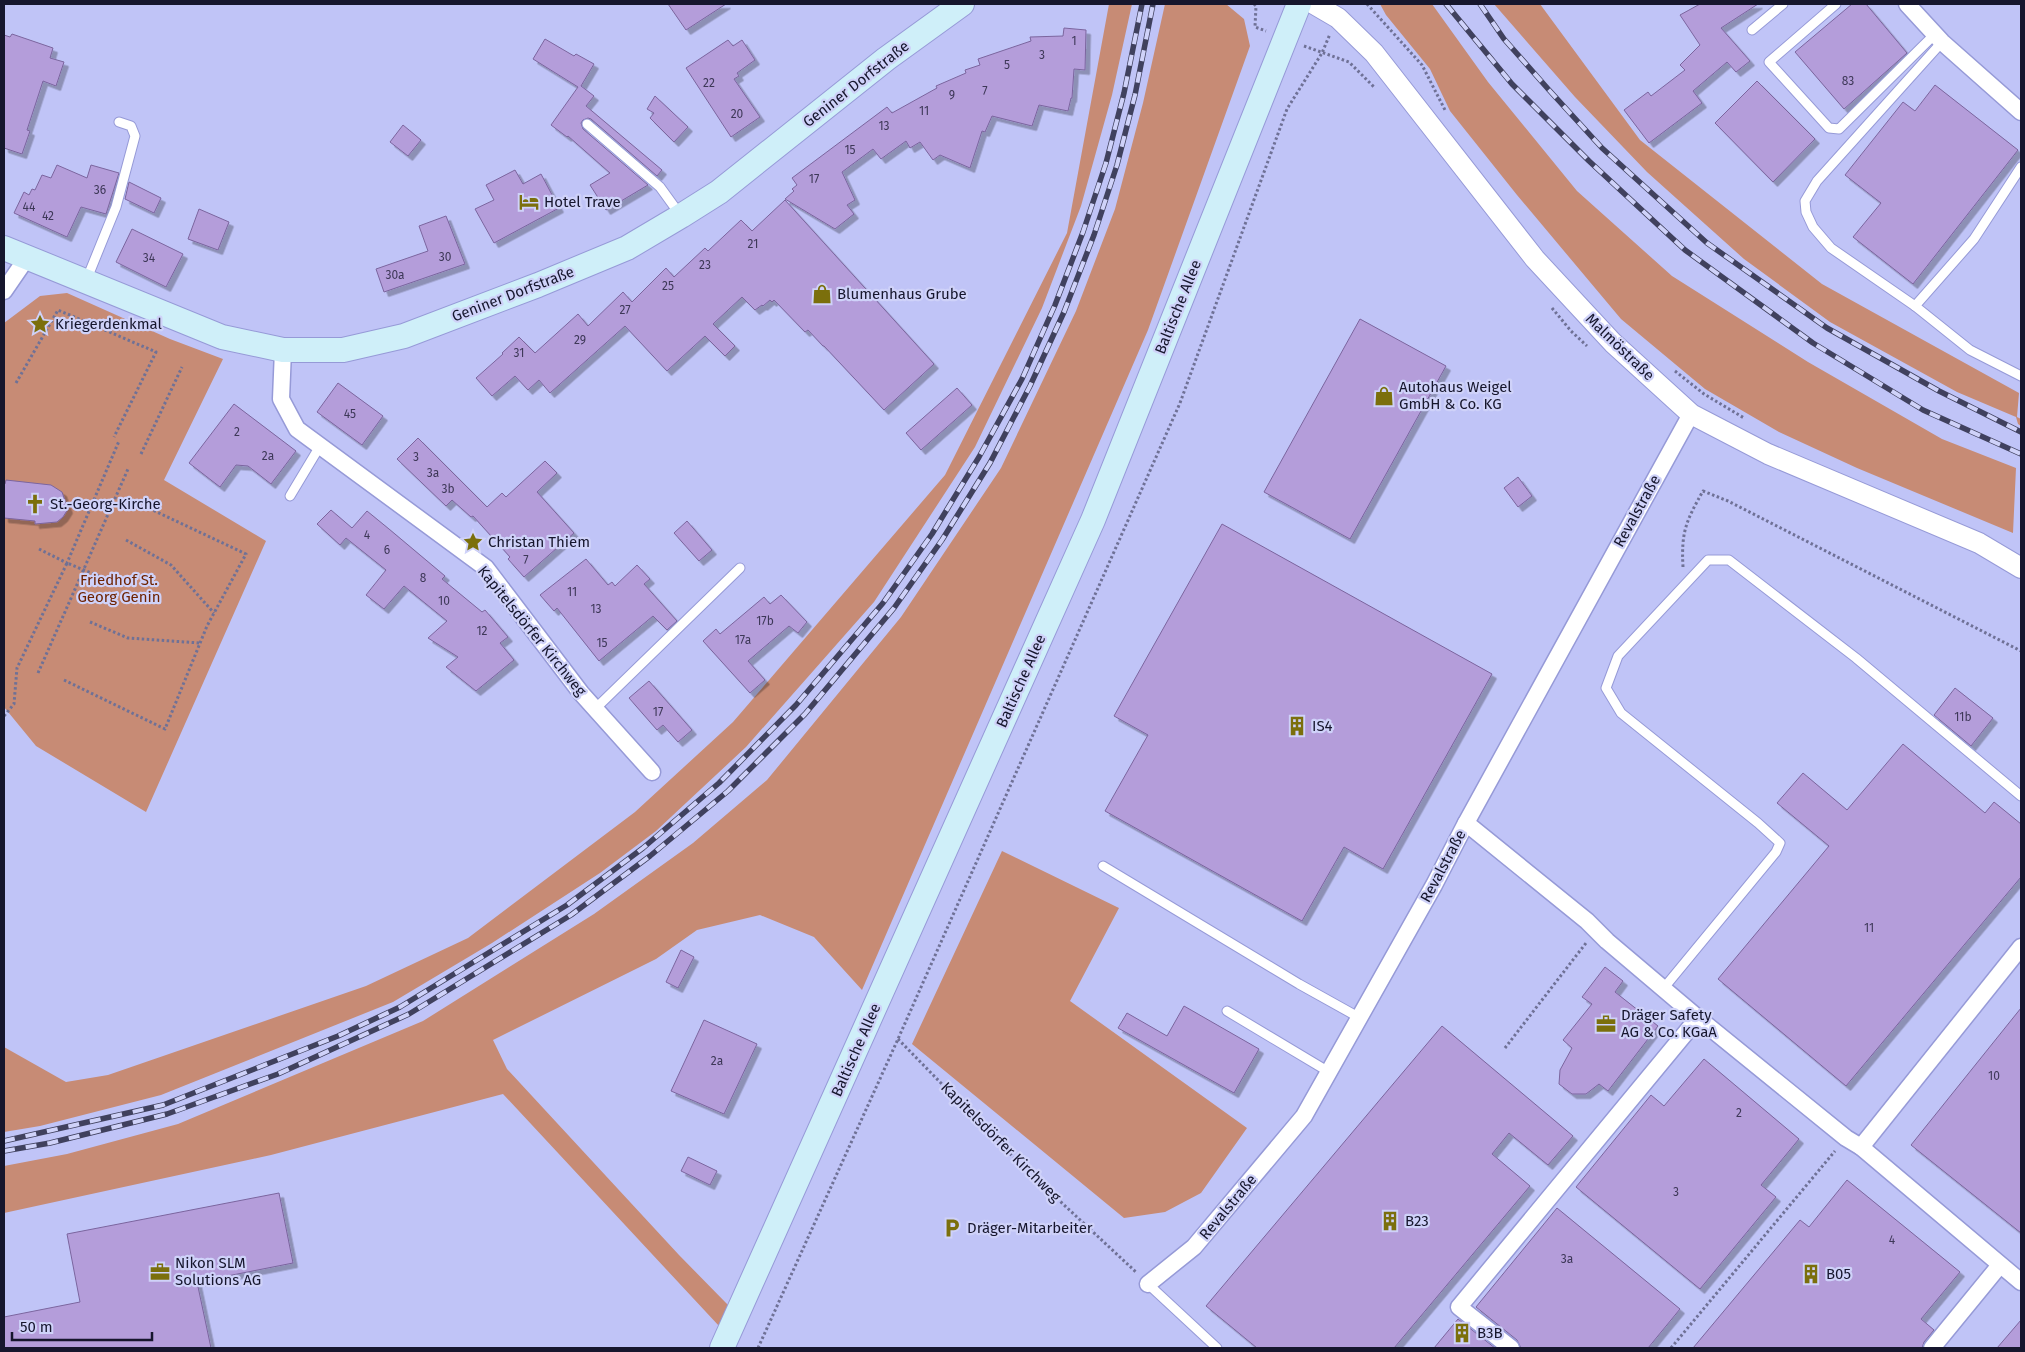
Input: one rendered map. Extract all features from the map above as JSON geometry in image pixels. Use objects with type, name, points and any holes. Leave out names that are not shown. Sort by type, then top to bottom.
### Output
[{"type":"main road","name":"Geniner Dorfstraße","points":[[4,248],[222,337],[283,350],[343,350],[404,336],[538,285],[627,248],[681,216],[720,192],[886,59],[962,4]]},
{"type":"main road","name":"Baltische Allee","points":[[722,1348],[1093,520],[1299,4]]},
{"type":"street","name":"Malmöstraße","points":[[1314,4],[1338,18],[1374,53],[1535,260],[1613,343],[1691,414],[1768,454],[1979,543],[2021,568]]},
{"type":"street","points":[[1907,4],[1938,38],[2021,112]]},
{"type":"street","points":[[4,291],[26,258]]},
{"type":"street","name":"Kapitelsdörfer Kirchweg","points":[[283,350],[281,399],[297,429],[486,568],[595,709],[652,772]]},
{"type":"street","name":"Revalstraße","points":[[1148,1284],[1194,1247],[1304,1116],[1434,885],[1466,823],[1691,414]]},
{"type":"street","points":[[1466,823],[1596,930],[1698,1018],[1846,1138],[1861,1147],[2021,1282]]},
{"type":"street","points":[[1861,1147],[2021,947]]},
{"type":"street","points":[[1511,1348],[1459,1307],[1698,1018]]},
{"type":"street","points":[[1932,1348],[2000,1265]]},
{"type":"lane","points":[[1752,30],[1783,4]]},
{"type":"lane","points":[[1836,4],[1769,62],[1830,128],[1839,129],[1938,38]]},
{"type":"lane","points":[[1938,38],[1817,181],[1805,201],[1806,212],[1813,226],[1831,248],[1915,306],[1970,350],[2021,376]]},
{"type":"lane","points":[[86,282],[116,207],[135,136],[131,126],[119,122]]},
{"type":"lane","points":[[587,124],[660,187],[681,216]]},
{"type":"lane","points":[[1915,306],[1974,239],[2021,167]]},
{"type":"lane","points":[[290,496],[320,446]]},
{"type":"lane","points":[[1663,989],[1776,852],[1780,842],[1621,713],[1606,688],[1618,656],[1708,560],[1729,560],[1856,658],[2021,796]]},
{"type":"lane","points":[[595,709],[740,568]]},
{"type":"lane","points":[[1103,866],[1299,984],[1360,1018]]},
{"type":"lane","points":[[1227,1011],[1329,1072]]},
{"type":"lane","points":[[1148,1284],[1217,1348]]},
{"type":"path","points":[[1367,4],[1422,65],[1446,112]]},
{"type":"path","points":[[758,1348],[898,1040],[1180,403],[1287,109],[1322,53]]},
{"type":"path","points":[[16,383],[58,310],[156,352],[114,438]]},
{"type":"path","points":[[141,454],[182,367]]},
{"type":"path","points":[[1675,371],[1704,394],[1750,422]]},
{"type":"path","points":[[4,716],[14,704],[18,668],[68,563],[120,441]]},
{"type":"path","points":[[38,673],[128,469]]},
{"type":"path","points":[[1684,585],[1682,545],[1685,524],[1703,491],[2021,652]]},
{"type":"path","points":[[64,680],[165,729],[200,643],[246,554],[142,505]]},
{"type":"path","points":[[126,540],[171,564],[214,613]]},
{"type":"path","points":[[39,549],[108,580]]},
{"type":"path","points":[[90,622],[128,638],[200,643]]},
{"type":"path","points":[[1505,1048],[1596,930]]},
{"type":"path","name":"Kapitelsdörfer Kirchweg","points":[[898,1040],[1018,1162],[1148,1284]]},
{"type":"path","points":[[1671,1348],[1846,1138]]},
{"type":"green space","points":[[1109,4],[1132,4],[1112,95],[1081,206],[1042,308],[975,447],[874,602],[746,747],[656,831],[600,873],[492,943],[393,1002],[161,1095],[40,1126],[4,1132],[4,1047],[66,1082],[108,1075],[366,986],[468,938],[635,812],[733,722],[945,475],[1067,233]]},
{"type":"green space","points":[[1165,4],[1226,4],[1244,19],[1250,46],[1148,330],[862,990],[814,937],[760,915],[697,930],[656,959],[493,1040],[507,1069],[679,1255],[728,1305],[719,1326],[503,1094],[271,1155],[4,1213],[4,1166],[67,1154],[178,1124],[423,1021],[594,914],[693,843],[767,780],[901,617],[1001,468],[1076,311],[1115,209],[1143,103]]},
{"type":"green space","points":[[1380,4],[1432,4],[1488,82],[1577,191],[1672,276],[1808,362],[1942,439],[2016,468],[2013,533],[1857,468],[1779,432],[1705,389],[1621,319],[1517,195],[1450,111],[1430,69],[1386,15]]},
{"type":"green space","points":[[1494,4],[1540,4],[1640,140],[1822,284],[2019,393],[2017,417],[2021,419],[2021,426],[2018,424],[2016,417],[1957,392],[1830,322],[1744,259],[1647,172],[1575,97]]},
{"type":"green space","name":"Friedhof St. Georg Genin","points":[[67,293],[170,339],[223,359],[164,480],[266,541],[146,812],[36,746],[4,707],[4,323],[40,296]]},
{"type":"green space","points":[[1002,851],[1119,908],[1070,1001],[1247,1128],[1201,1193],[1165,1212],[1124,1218],[912,1044]]},
{"type":"building","points":[[668,4],[726,4],[686,30]]},
{"type":"building","points":[[1700,4],[1758,4],[1721,28],[1750,61],[1736,72],[1727,62],[1693,91],[1702,103],[1649,143],[1624,110],[1648,92],[1651,96],[1685,70],[1680,65],[1700,45],[1680,15]]},
{"type":"building","points":[[1852,4],[1866,4],[1907,53],[1844,109],[1795,52]]},
{"type":"building","points":[[1064,28],[1086,30],[1085,70],[1074,69],[1072,98],[1068,111],[1039,105],[1032,126],[992,116],[985,132],[982,131],[970,168],[940,155],[933,160],[920,142],[910,148],[906,141],[881,159],[873,149],[842,172],[855,200],[847,205],[854,214],[835,229],[785,199],[794,191],[792,189],[797,185],[792,178],[887,107],[892,113],[937,88],[936,86],[966,73],[965,70],[980,65],[978,59],[1031,41],[1030,37],[1063,36]]},
{"type":"building","points":[[12,34],[53,48],[50,58],[64,62],[56,86],[43,81],[27,130],[30,131],[22,154],[4,148],[4,35],[10,37]]},
{"type":"building","points":[[545,39],[574,56],[576,54],[594,64],[581,86],[594,96],[586,106],[662,170],[657,176],[591,119],[583,120],[581,123],[583,129],[648,185],[606,210],[590,185],[610,173],[568,136],[551,125],[578,87],[533,59]]},
{"type":"building","points":[[728,40],[733,46],[742,40],[755,60],[737,73],[739,76],[734,79],[760,117],[731,137],[686,68]]},
{"type":"building","points":[[1757,81],[1815,139],[1773,182],[1715,123]]},
{"type":"building","points":[[1935,85],[2018,150],[1913,284],[1853,237],[1881,203],[1845,175],[1903,102],[1915,111]]},
{"type":"building","points":[[655,96],[688,127],[674,142],[650,118],[654,113],[647,109]]},
{"type":"building","points":[[403,125],[421,140],[408,156],[390,142]]},
{"type":"building","points":[[57,165],[87,178],[91,165],[119,173],[106,214],[81,207],[67,237],[14,213],[24,192],[29,195],[32,189],[35,190],[42,175],[51,178]]},
{"type":"building","points":[[515,170],[523,184],[541,174],[559,208],[494,243],[475,209],[494,200],[486,185]]},
{"type":"building","points":[[129,182],[161,198],[154,213],[125,199]]},
{"type":"building","points":[[785,200],[934,364],[884,410],[808,330],[805,332],[774,300],[772,302],[770,300],[755,310],[742,297],[713,324],[735,346],[725,356],[705,336],[667,371],[625,326],[550,393],[539,380],[528,390],[515,376],[492,396],[476,378],[519,337],[535,353],[578,314],[588,326],[623,292],[632,302],[666,268],[674,277],[705,248],[708,251],[741,220],[752,231]]},
{"type":"building","points":[[199,209],[229,222],[218,250],[188,239]]},
{"type":"building","points":[[446,216],[465,264],[384,292],[376,269],[428,251],[419,226]]},
{"type":"building","points":[[132,229],[183,254],[166,287],[116,262]]},
{"type":"building","points":[[1360,319],[1446,366],[1350,539],[1264,492]]},
{"type":"building","points":[[338,383],[383,416],[362,445],[317,412]]},
{"type":"building","points":[[957,388],[972,405],[921,450],[906,433]]},
{"type":"building","points":[[234,404],[296,451],[271,484],[248,466],[236,465],[220,487],[189,463]]},
{"type":"building","points":[[418,438],[487,507],[502,493],[506,497],[545,461],[557,473],[537,492],[574,533],[524,577],[508,559],[510,557],[473,516],[471,517],[452,500],[446,506],[397,459]]},
{"type":"building","points":[[1518,477],[1532,496],[1518,507],[1504,488]]},
{"type":"building","name":"St.-Georg-Kirche","points":[[6,480],[51,485],[62,492],[68,509],[57,522],[35,524],[35,521],[4,518],[4,484]]},
{"type":"building","points":[[331,510],[352,528],[367,511],[389,529],[445,576],[442,579],[482,612],[485,610],[508,637],[500,643],[514,660],[476,691],[446,667],[458,657],[428,638],[447,621],[404,586],[384,609],[366,595],[386,570],[346,538],[340,545],[317,524]]},
{"type":"building","points":[[687,521],[712,550],[699,561],[674,533]]},
{"type":"building","name":"IS4","points":[[1222,524],[1492,674],[1383,869],[1344,847],[1302,921],[1105,811],[1148,735],[1114,716]]},
{"type":"building","points":[[586,559],[608,585],[612,582],[615,586],[637,565],[650,579],[644,584],[677,621],[667,630],[653,616],[599,661],[557,608],[554,611],[540,595]]},
{"type":"building","points":[[781,595],[807,622],[798,633],[789,626],[748,661],[765,680],[750,693],[703,641],[716,629],[720,634],[764,597],[770,604]]},
{"type":"building","points":[[649,681],[692,730],[678,742],[663,725],[657,730],[629,698]]},
{"type":"building","points":[[1955,688],[1993,718],[1971,746],[1934,715]]},
{"type":"building","points":[[1903,744],[1985,813],[1994,802],[2021,824],[2021,877],[1846,1086],[1718,979],[1829,846],[1777,803],[1803,773],[1847,810]]},
{"type":"building","points":[[681,950],[694,957],[678,988],[666,982]]},
{"type":"building","points":[[1605,967],[1623,981],[1615,992],[1658,1026],[1608,1091],[1599,1084],[1586,1094],[1572,1094],[1559,1084],[1560,1070],[1572,1048],[1563,1040],[1592,1004],[1582,997]]},
{"type":"building","points":[[1184,1006],[1259,1049],[1234,1093],[1118,1028],[1127,1013],[1167,1036]]},
{"type":"building","points":[[2021,1008],[2021,1233],[1911,1145]]},
{"type":"building","points":[[704,1020],[757,1044],[724,1114],[671,1091]]},
{"type":"building","name":"B23","points":[[1442,1026],[1573,1136],[1548,1165],[1509,1133],[1492,1154],[1530,1186],[1394,1348],[1257,1348],[1206,1306]]},
{"type":"building","points":[[1704,1059],[1799,1139],[1761,1185],[1776,1197],[1700,1289],[1576,1187],[1651,1095],[1664,1106]]},
{"type":"building","points":[[688,1157],[717,1171],[710,1185],[681,1171]]},
{"type":"building","name":"B05","points":[[1847,1180],[1960,1272],[1921,1319],[1934,1330],[1924,1342],[1922,1348],[1693,1348],[1800,1220],[1809,1227]]},
{"type":"building","name":"Nikon SLM Solutions AG","points":[[279,1193],[293,1263],[197,1282],[211,1348],[4,1348],[4,1317],[80,1302],[67,1234]]},
{"type":"building","points":[[1557,1208],[1680,1309],[1648,1348],[1521,1348],[1517,1340],[1476,1307]]},
{"type":"building","name":"B3B","points":[[1458,1319],[1495,1348],[1434,1348]]},
{"type":"building","points":[[2021,1320],[2021,1348],[1997,1348]]},
{"type":"railway","points":[[4,1141],[163,1105],[338,1036],[400,1007],[567,905],[643,848],[719,783],[796,705],[883,603],[932,534],[979,457],[1022,379],[1055,305],[1083,232],[1106,163],[1124,93],[1142,4]]},
{"type":"railway","points":[[4,1151],[50,1143],[167,1114],[278,1074],[409,1014],[571,915],[650,856],[728,791],[805,714],[894,608],[942,540],[990,463],[1030,386],[1064,312],[1094,235],[1117,165],[1135,95],[1153,4]]},
{"type":"railway","points":[[1446,4],[1512,84],[1589,161],[1685,250],[1813,343],[1923,410],[2021,454]]},
{"type":"railway","points":[[1480,4],[1504,39],[1602,148],[1707,243],[1827,328],[1939,391],[2021,432]]},
{"type":"place","name":"Hotel Trave","points":[[529,202]]},
{"type":"place","name":"Blumenhaus Grube","points":[[822,294]]},
{"type":"place","name":"Kriegerdenkmal","points":[[40,324]]},
{"type":"place","name":"Autohaus Weigel GmbH & Co. KG","points":[[1384,396]]},
{"type":"place","name":"St.-Georg-Kirche","points":[[35,504]]},
{"type":"place","name":"Christan Thiem","points":[[473,542]]},
{"type":"place","name":"IS4","points":[[1297,726]]},
{"type":"place","name":"Dräger Safety AG & Co. KGaA","points":[[1606,1024]]},
{"type":"place","name":"B23","points":[[1390,1221]]},
{"type":"place","name":"Dräger-Mitarbeiter","points":[[952,1228]]},
{"type":"place","name":"Nikon SLM Solutions AG","points":[[160,1272]]},
{"type":"place","name":"B05","points":[[1811,1274]]},
{"type":"place","name":"B3B","points":[[1462,1333]]}]
